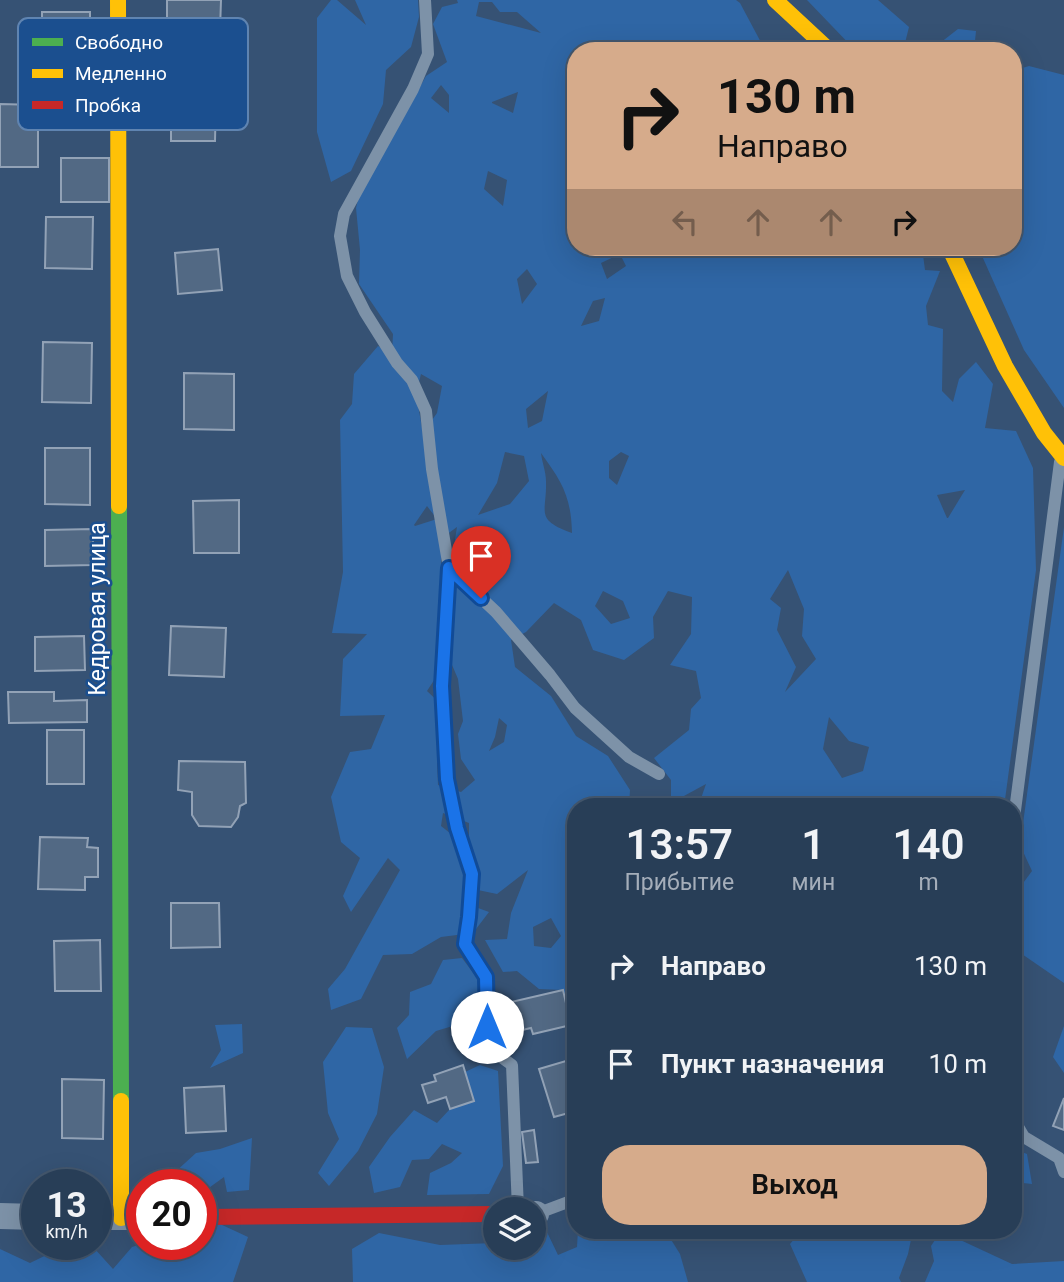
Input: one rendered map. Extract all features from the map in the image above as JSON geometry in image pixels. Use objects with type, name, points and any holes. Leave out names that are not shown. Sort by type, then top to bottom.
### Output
[{"type":"street","name":"Кедровая улица","points":[[118,0],[118,18]]},
{"type":"street","points":[[775,0],[820,42]]},
{"type":"street","name":"Кедровая улица","points":[[118,130],[120,1217]]},
{"type":"street","points":[[953,256],[1006,369],[1062,457]]},
{"type":"street","points":[[217,1217],[483,1214]]},
{"type":"street","points":[[0,1216],[21,1217]]},
{"type":"lane","points":[[425,0],[428,54],[408,100],[344,214],[340,236],[347,276],[365,312],[397,363],[412,380],[426,411],[432,469],[449,568],[442,686],[447,779],[457,828],[472,874],[465,944],[486,977],[486,1046],[512,1065],[527,1197]]},
{"type":"lane","points":[[1017,798],[1062,457]]},
{"type":"lane","points":[[449,568],[496,612],[575,708],[629,757],[659,774]]},
{"type":"lane","points":[[1022,1134],[1059,1158],[1064,1172]]},
{"type":"lane","points":[[546,1207],[567,1201]]},
{"type":"shaded area","points":[[331,0],[337,0],[366,25],[355,0],[418,0],[419,17],[411,47],[386,70],[383,104],[351,171],[331,182],[317,132],[317,18]]},
{"type":"shaded area","points":[[457,0],[736,0],[740,3],[761,42],[567,42],[567,256],[616,256],[601,263],[607,279],[626,266],[621,256],[923,256],[925,270],[940,271],[926,306],[928,325],[943,329],[942,391],[953,402],[959,379],[976,362],[993,384],[985,428],[1016,431],[1033,468],[1036,570],[1005,798],[701,798],[706,784],[680,798],[671,798],[671,780],[654,758],[689,730],[691,709],[701,698],[696,671],[670,665],[691,634],[692,597],[668,591],[653,617],[654,638],[624,660],[593,650],[581,620],[554,603],[526,632],[511,640],[515,667],[551,696],[576,736],[608,756],[630,790],[630,798],[567,798],[567,1008],[563,990],[539,989],[517,971],[503,972],[485,940],[507,939],[511,913],[528,870],[497,894],[473,889],[470,905],[489,912],[473,933],[441,937],[412,954],[383,955],[361,999],[331,1010],[328,989],[345,969],[400,870],[388,858],[351,912],[343,896],[360,858],[341,842],[331,797],[350,752],[371,749],[385,715],[340,716],[343,659],[367,634],[332,633],[343,572],[340,420],[352,404],[354,374],[378,346],[392,354],[393,334],[359,284],[360,250],[356,208],[366,168],[401,121],[426,76],[447,62],[433,24],[442,7],[458,3]],"holes":[[[479,2],[492,2],[500,12],[517,12],[541,33],[476,16]],[[441,85],[449,95],[449,113],[431,98]],[[518,92],[513,113],[492,102]],[[488,171],[507,180],[503,206],[484,189]],[[527,269],[537,284],[522,304],[517,279]],[[605,298],[599,321],[581,326],[593,301]],[[421,374],[442,386],[437,413],[423,433],[416,394]],[[548,391],[542,421],[528,428],[526,409]],[[505,452],[524,456],[529,481],[510,504],[478,515],[497,483]],[[621,452],[629,456],[617,485],[609,478],[609,461]],[[541,453],[564,490],[570,509],[572,533],[552,523],[545,514],[546,481]],[[965,490],[948,518],[937,495]],[[427,506],[437,519],[415,526],[414,525]],[[457,527],[452,558],[470,587],[459,586],[441,566],[442,538]],[[788,570],[804,609],[802,636],[816,659],[785,692],[796,667],[777,630],[781,608],[770,599]],[[603,591],[623,601],[630,618],[611,624],[595,606]],[[444,646],[458,679],[463,721],[458,734],[461,759],[475,780],[461,792],[438,785],[437,763],[453,745],[440,728],[445,708],[427,691],[440,671]],[[829,717],[849,741],[869,747],[863,771],[842,778],[823,749]],[[499,718],[507,725],[504,742],[489,751]],[[443,813],[469,823],[469,848],[441,826]],[[551,918],[561,936],[551,948],[534,946],[533,927]]]},
{"type":"shaded area","points":[[807,0],[878,0],[909,27],[905,42],[847,42]]},
{"type":"shaded area","points":[[958,29],[976,31],[975,42],[941,42]]},
{"type":"shaded area","points":[[1029,66],[1064,75],[1064,408],[1024,350],[982,256],[1022,256],[1022,68]]},
{"type":"shaded area","points":[[1064,527],[1064,983],[1022,954],[1022,885],[1032,871],[1022,849],[1022,831]]},
{"type":"shaded area","points":[[462,958],[483,986],[473,1020],[436,1031],[407,1059],[397,1028],[409,1015],[410,992],[431,984],[443,960]]},
{"type":"shaded area","points":[[242,1024],[243,1053],[210,1068],[221,1050],[215,1025]]},
{"type":"shaded area","points":[[1064,1026],[1064,1073],[1053,1057]]},
{"type":"shaded area","points":[[346,1027],[372,1028],[384,1067],[377,1114],[358,1151],[329,1186],[318,1173],[339,1139],[328,1113],[323,1062]]},
{"type":"shaded area","points":[[480,1065],[498,1071],[503,1166],[489,1194],[427,1195],[430,1173],[451,1163],[462,1153],[442,1144],[429,1159],[412,1160],[400,1187],[374,1193],[369,1167],[390,1137],[414,1110],[437,1123],[450,1109],[474,1101],[465,1072]]},
{"type":"shaded area","points":[[252,1138],[249,1190],[227,1192],[224,1177],[217,1182],[217,1169],[178,1169],[196,1153],[220,1149]]},
{"type":"shaded area","points":[[1022,1152],[1027,1154],[1032,1184],[1022,1183]]},
{"type":"shaded area","points":[[217,1225],[248,1237],[233,1282],[0,1282],[0,1249],[30,1263],[36,1260],[105,1260],[113,1269],[126,1254],[126,1260],[217,1260]]},
{"type":"shaded area","points":[[546,1230],[558,1255],[577,1247],[577,1239],[671,1239],[680,1254],[688,1282],[353,1282],[352,1249],[379,1233],[440,1245],[483,1243],[483,1260],[546,1260]]},
{"type":"shaded area","points":[[794,1239],[911,1239],[899,1278],[901,1282],[807,1282],[790,1244]]},
{"type":"shaded area","points":[[936,1239],[958,1239],[1012,1264],[1064,1261],[1064,1282],[925,1282],[934,1261],[931,1246]]},
{"type":"building","points":[[167,0],[221,0],[220,18],[167,18]]},
{"type":"building","points":[[42,12],[90,12],[90,18],[42,18]]},
{"type":"building","points":[[0,104],[18,104],[18,130],[38,130],[38,167],[0,167]]},
{"type":"building","points":[[171,130],[215,130],[215,141],[171,141]]},
{"type":"building","points":[[61,158],[109,158],[109,202],[61,202]]},
{"type":"building","points":[[46,217],[93,217],[92,269],[45,268]]},
{"type":"building","points":[[218,249],[222,290],[178,294],[175,253]]},
{"type":"building","points":[[43,342],[92,343],[91,403],[42,402]]},
{"type":"building","points":[[184,373],[234,374],[234,430],[184,429]]},
{"type":"building","points":[[45,448],[90,448],[90,505],[45,504]]},
{"type":"building","points":[[239,500],[239,553],[194,553],[193,501]]},
{"type":"building","points":[[93,529],[93,565],[45,566],[45,530]]},
{"type":"building","points":[[171,626],[226,628],[224,677],[169,675]]},
{"type":"building","points":[[84,636],[85,670],[35,671],[35,637]]},
{"type":"building","points":[[8,692],[54,692],[54,701],[87,700],[87,722],[9,723]]},
{"type":"building","points":[[47,730],[84,730],[84,784],[47,784]]},
{"type":"building","points":[[179,761],[245,762],[246,803],[240,806],[238,817],[231,827],[199,826],[192,815],[192,792],[178,790]]},
{"type":"building","points":[[40,837],[88,838],[87,847],[98,848],[98,877],[85,877],[85,890],[38,889]]},
{"type":"building","points":[[171,903],[219,903],[220,947],[171,948]]},
{"type":"building","points":[[100,940],[101,991],[55,991],[54,941]]},
{"type":"building","points":[[563,990],[567,1026],[533,1034],[531,1028],[509,1033],[503,1004]]},
{"type":"building","points":[[567,1061],[567,1113],[554,1117],[539,1069]]},
{"type":"building","points":[[463,1065],[474,1101],[450,1109],[446,1097],[428,1103],[422,1085],[436,1081],[434,1075]]},
{"type":"building","points":[[62,1079],[104,1080],[103,1139],[62,1138]]},
{"type":"building","points":[[224,1086],[226,1131],[186,1133],[184,1088]]},
{"type":"building","points":[[1064,1098],[1064,1130],[1053,1126]]},
{"type":"building","points":[[534,1130],[538,1162],[526,1163],[522,1132]]},
{"type":"traffic: fast","points":[[119,506],[121,1101]]},
{"type":"traffic: slow","points":[[118,0],[118,18]]},
{"type":"traffic: slow","points":[[775,0],[820,42]]},
{"type":"traffic: slow","points":[[118,130],[119,506]]},
{"type":"traffic: slow","points":[[953,256],[1005,366],[1044,433],[1064,458]]},
{"type":"traffic: slow","points":[[121,1101],[121,1218]]},
{"type":"traffic: jam","points":[[217,1217],[483,1214]]},
{"type":"route","points":[[481,598],[449,568],[442,686],[447,779],[457,828],[472,874],[465,944],[486,977],[487,1027]]}]
